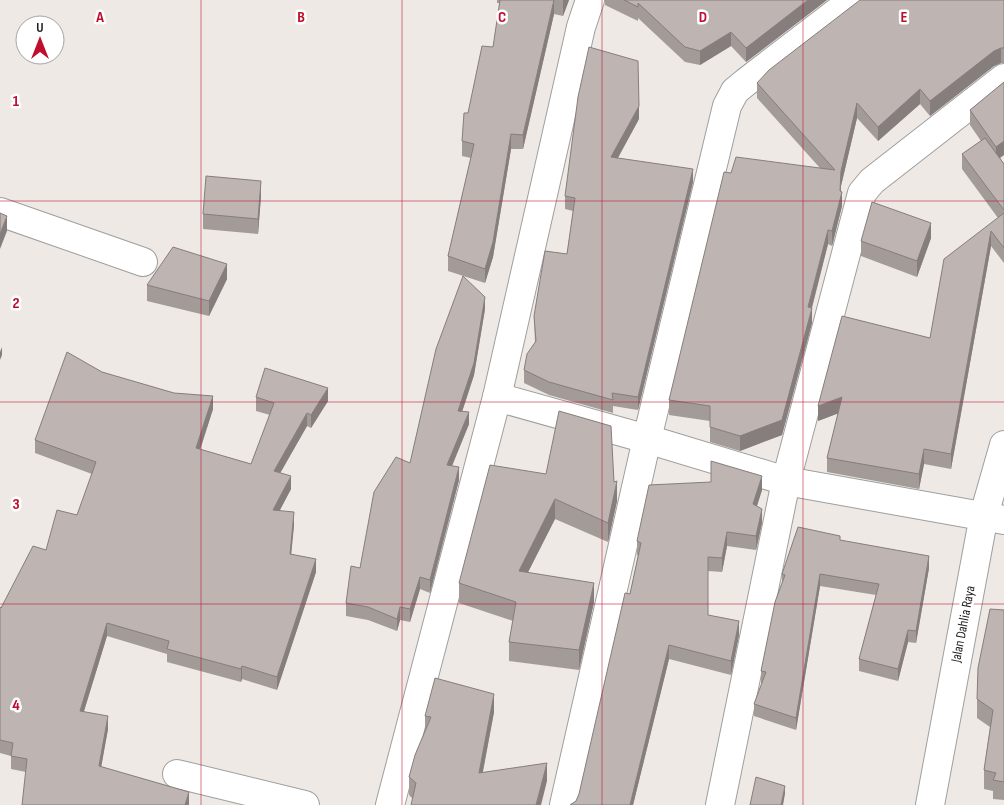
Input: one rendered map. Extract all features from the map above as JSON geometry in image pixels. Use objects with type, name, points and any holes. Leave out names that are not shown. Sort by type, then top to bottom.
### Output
[{"type":"street","points":[[390,805],[497,397],[580,27],[590,0]]},
{"type":"street","points":[[564,805],[647,438],[728,106],[735,92],[746,82],[853,0]]},
{"type":"street","points":[[720,805],[786,481],[862,193],[872,181],[1004,78]]},
{"type":"street","points":[[0,212],[143,262]]},
{"type":"street","points":[[497,397],[647,438],[786,481],[994,517]]},
{"type":"street","name":"Jalan Dahlia Raya","points":[[930,805],[994,517],[1004,445]]},
{"type":"street","points":[[177,774],[305,805]]},
{"type":"building","points":[[500,0],[554,0],[523,135],[511,134],[493,242],[485,269],[448,256],[474,144],[462,141],[464,113],[468,113],[482,46],[493,47]]},
{"type":"building","points":[[624,0],[808,0],[746,48],[731,32],[700,51],[685,47],[638,3],[638,7]]},
{"type":"building","points":[[860,0],[1004,0],[1004,48],[994,51],[930,101],[920,89],[878,127],[857,103],[841,171],[840,191],[842,192],[832,231],[828,230],[808,307],[812,308],[782,420],[740,436],[710,427],[710,406],[669,400],[724,172],[731,173],[736,157],[835,170],[757,83],[769,70]]},
{"type":"building","points":[[589,47],[638,61],[639,106],[611,157],[693,169],[638,397],[612,393],[613,400],[549,382],[524,370],[527,354],[536,341],[534,316],[545,251],[567,254],[575,198],[565,196],[578,97]]},
{"type":"building","points":[[1004,82],[1004,141],[996,147],[970,110]]},
{"type":"building","points":[[985,138],[1004,164],[1004,210],[962,154]]},
{"type":"building","points":[[206,176],[261,181],[258,219],[203,214]]},
{"type":"building","points":[[872,202],[931,223],[917,261],[861,241]]},
{"type":"building","points":[[0,213],[7,216],[0,234]]},
{"type":"building","points":[[1004,213],[1004,248],[991,231],[951,454],[924,449],[919,474],[827,458],[842,397],[818,406],[842,316],[930,338],[944,259]]},
{"type":"building","points":[[173,247],[227,264],[209,301],[147,285]]},
{"type":"building","points":[[463,276],[485,297],[474,363],[458,411],[469,412],[447,465],[459,467],[430,580],[420,577],[410,609],[400,607],[397,619],[368,607],[346,603],[351,566],[360,568],[374,492],[396,457],[410,463],[436,349]]},
{"type":"building","points":[[67,352],[102,372],[174,393],[213,396],[196,448],[251,464],[274,403],[256,397],[265,368],[328,388],[311,415],[307,413],[274,471],[291,476],[273,510],[294,512],[290,554],[316,559],[277,677],[242,666],[241,669],[167,649],[169,641],[107,623],[80,711],[108,716],[99,766],[189,792],[185,805],[22,805],[27,759],[11,756],[13,743],[0,740],[0,607],[33,546],[46,550],[57,510],[77,515],[96,462],[35,440]]},
{"type":"building","points":[[559,411],[611,426],[614,482],[617,481],[608,523],[555,499],[519,571],[594,583],[579,650],[509,642],[516,602],[459,583],[490,465],[546,474]]},
{"type":"building","points":[[711,461],[762,476],[753,504],[762,509],[756,536],[727,532],[722,558],[708,557],[708,615],[739,621],[731,661],[669,645],[630,805],[570,805],[576,801],[579,794],[625,593],[630,594],[641,543],[637,541],[649,485],[711,482]]},
{"type":"building","points":[[798,527],[840,536],[840,540],[929,556],[916,631],[908,630],[898,669],[859,659],[879,584],[820,574],[796,718],[754,704],[766,672],[761,671],[775,602],[785,575],[782,574]]},
{"type":"building","points":[[990,609],[1004,610],[1004,782],[993,780],[996,773],[984,770],[993,710],[977,699],[978,668]]},
{"type":"building","points":[[435,678],[494,694],[479,773],[547,763],[536,805],[411,805],[416,783],[409,777],[415,755],[431,717],[425,716]]},
{"type":"building","points":[[756,777],[785,786],[781,805],[750,805]]}]
